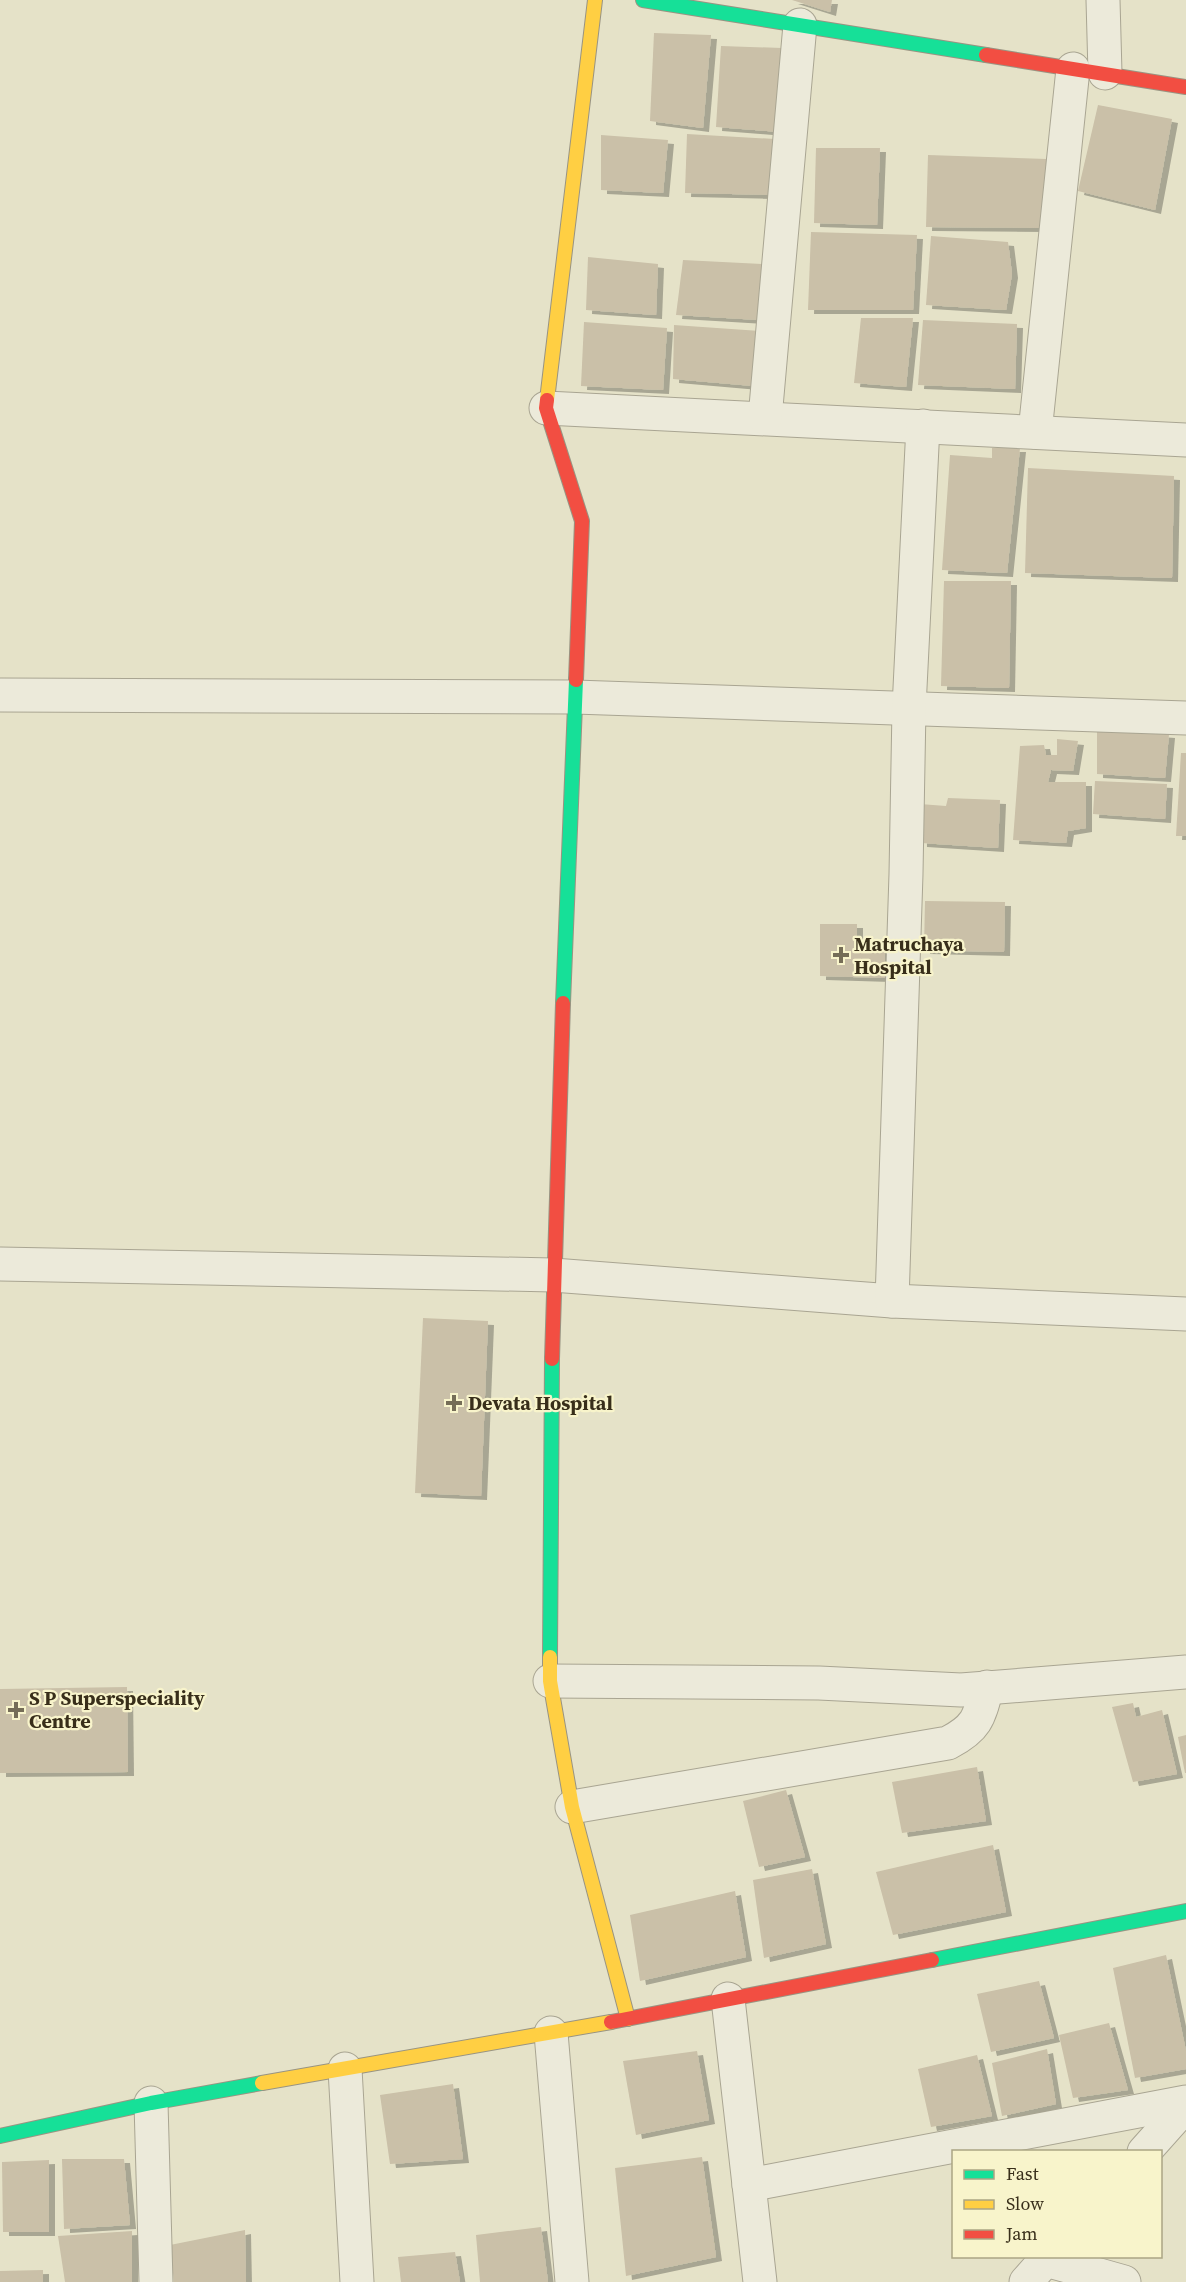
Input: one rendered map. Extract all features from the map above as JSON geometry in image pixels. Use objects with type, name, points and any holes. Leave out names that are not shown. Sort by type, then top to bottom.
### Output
[{"type":"street","points":[[595,0],[546,408],[582,521],[553,1275],[550,1681],[572,1807],[628,2019]]},
{"type":"street","points":[[643,0],[1186,87]]},
{"type":"street","points":[[1102,0],[1105,73]]},
{"type":"street","points":[[765,418],[800,25]]},
{"type":"street","points":[[1035,432],[1073,69]]},
{"type":"street","points":[[546,408],[1186,440]]},
{"type":"street","points":[[892,1301],[906,886],[909,708],[922,426]]},
{"type":"street","points":[[0,696],[575,697],[1186,718]]},
{"type":"street","points":[[0,1264],[553,1275],[892,1301],[1186,1314]]},
{"type":"street","points":[[550,1681],[819,1683],[961,1690],[1186,1672]]},
{"type":"street","points":[[572,1807],[948,1743],[966,1733],[978,1719],[987,1688]]},
{"type":"street","points":[[0,2136],[152,2103],[628,2019],[1186,1911]]},
{"type":"street","points":[[728,1999],[760,2282]]},
{"type":"street","points":[[551,2032],[572,2282]]},
{"type":"street","points":[[345,2069],[357,2282]]},
{"type":"street","points":[[152,2103],[156,2282]]},
{"type":"street","points":[[749,2185],[1186,2103]]},
{"type":"street","points":[[1145,2150],[1186,2103]]},
{"type":"street","points":[[1040,2266],[1124,2282]]},
{"type":"building","points":[[792,0],[832,0],[830,12]]},
{"type":"building","points":[[654,33],[711,35],[703,128],[650,121]]},
{"type":"building","points":[[721,46],[782,48],[779,132],[716,127]]},
{"type":"building","points":[[1098,105],[1172,119],[1155,210],[1078,191]]},
{"type":"building","points":[[687,134],[775,139],[771,195],[685,193]]},
{"type":"building","points":[[601,135],[668,140],[663,193],[601,190]]},
{"type":"building","points":[[816,148],[880,148],[877,225],[814,223]]},
{"type":"building","points":[[928,155],[1047,159],[1042,228],[926,227]]},
{"type":"building","points":[[811,232],[917,235],[913,310],[808,310]]},
{"type":"building","points":[[931,236],[1008,242],[1012,274],[1006,310],[926,305]]},
{"type":"building","points":[[588,257],[658,264],[656,315],[586,310]]},
{"type":"building","points":[[683,260],[762,264],[759,320],[676,315]]},
{"type":"building","points":[[861,318],[913,318],[906,387],[854,383]]},
{"type":"building","points":[[923,320],[1017,324],[1015,389],[918,385]]},
{"type":"building","points":[[584,322],[667,328],[663,390],[581,386]]},
{"type":"building","points":[[674,325],[760,331],[753,386],[673,379]]},
{"type":"building","points":[[992,448],[1020,448],[1007,573],[942,570],[950,455],[992,458]]},
{"type":"building","points":[[1028,468],[1174,476],[1172,578],[1025,573]]},
{"type":"building","points":[[944,581],[1011,581],[1009,688],[941,686]]},
{"type":"building","points":[[1097,729],[1169,734],[1165,778],[1097,774]]},
{"type":"building","points":[[1057,739],[1078,741],[1073,771],[1051,770],[1048,782],[1086,782],[1086,828],[1068,831],[1066,843],[1013,840],[1020,746],[1044,745],[1046,755],[1057,755]]},
{"type":"building","points":[[1181,753],[1186,753],[1186,836],[1176,836]]},
{"type":"building","points":[[1095,781],[1167,784],[1165,819],[1093,814]]},
{"type":"building","points":[[948,798],[1000,800],[998,848],[921,843],[920,804],[946,806]]},
{"type":"building","points":[[925,901],[1005,902],[1004,952],[924,950]]},
{"type":"building","points":[[820,924],[857,924],[857,948],[885,949],[885,978],[820,976]]},
{"type":"building","points":[[423,1318],[488,1321],[481,1496],[415,1493]]},
{"type":"building","points":[[127,1687],[128,1772],[0,1773],[0,1689]]},
{"type":"building","points":[[1133,1703],[1136,1717],[1162,1710],[1177,1774],[1133,1782],[1112,1707]]},
{"type":"building","points":[[1186,1735],[1186,1773],[1185,1773],[1178,1737]]},
{"type":"building","points":[[977,1767],[986,1821],[902,1833],[892,1782]]},
{"type":"building","points":[[786,1790],[805,1857],[759,1867],[743,1801]]},
{"type":"building","points":[[993,1845],[1006,1912],[893,1935],[876,1872]]},
{"type":"building","points":[[812,1869],[826,1944],[764,1958],[753,1880]]},
{"type":"building","points":[[735,1891],[746,1957],[640,1981],[630,1915]]},
{"type":"building","points":[[1166,1955],[1186,2051],[1186,2069],[1135,2078],[1113,1968]]},
{"type":"building","points":[[1039,1981],[1054,2038],[991,2052],[977,1994]]},
{"type":"building","points":[[1109,2023],[1128,2090],[1073,2098],[1059,2035]]},
{"type":"building","points":[[1047,2049],[1056,2104],[1002,2116],[992,2063]]},
{"type":"building","points":[[697,2051],[709,2120],[636,2135],[623,2061]]},
{"type":"building","points":[[977,2055],[992,2116],[931,2127],[918,2069]]},
{"type":"building","points":[[453,2084],[463,2159],[390,2164],[380,2095]]},
{"type":"building","points":[[702,2157],[716,2257],[626,2276],[615,2168]]},
{"type":"building","points":[[62,2159],[124,2159],[130,2225],[64,2229]]},
{"type":"building","points":[[49,2160],[49,2232],[3,2232],[2,2162]]},
{"type":"building","points":[[541,2227],[548,2282],[480,2282],[476,2235]]},
{"type":"building","points":[[245,2230],[246,2282],[174,2282],[170,2245]]},
{"type":"building","points":[[132,2231],[132,2282],[65,2282],[58,2236]]},
{"type":"building","points":[[455,2252],[460,2282],[401,2282],[398,2257]]},
{"type":"building","points":[[43,2270],[43,2282],[0,2282],[0,2271]]},
{"type":"traffic: fast","points":[[643,0],[986,55]]},
{"type":"traffic: fast","points":[[563,1003],[576,680]]},
{"type":"traffic: fast","points":[[550,1657],[552,1359]]},
{"type":"traffic: fast","points":[[932,1960],[1186,1911]]},
{"type":"traffic: fast","points":[[0,2136],[151,2103],[262,2083]]},
{"type":"traffic: slow","points":[[547,400],[595,0]]},
{"type":"traffic: slow","points":[[550,1657],[550,1681],[572,1807],[628,2019]]},
{"type":"traffic: slow","points":[[262,2083],[611,2022]]},
{"type":"traffic: jam","points":[[986,55],[1186,87]]},
{"type":"traffic: jam","points":[[547,400],[546,408],[582,521],[576,680]]},
{"type":"traffic: jam","points":[[552,1359],[563,1003]]},
{"type":"traffic: jam","points":[[611,2022],[932,1960]]},
{"type":"place","name":"Matruchaya Hospital","points":[[841,955]]},
{"type":"place","name":"Devata Hospital","points":[[454,1403]]},
{"type":"place","name":"S P Superspeciality Centre","points":[[16,1710]]}]
